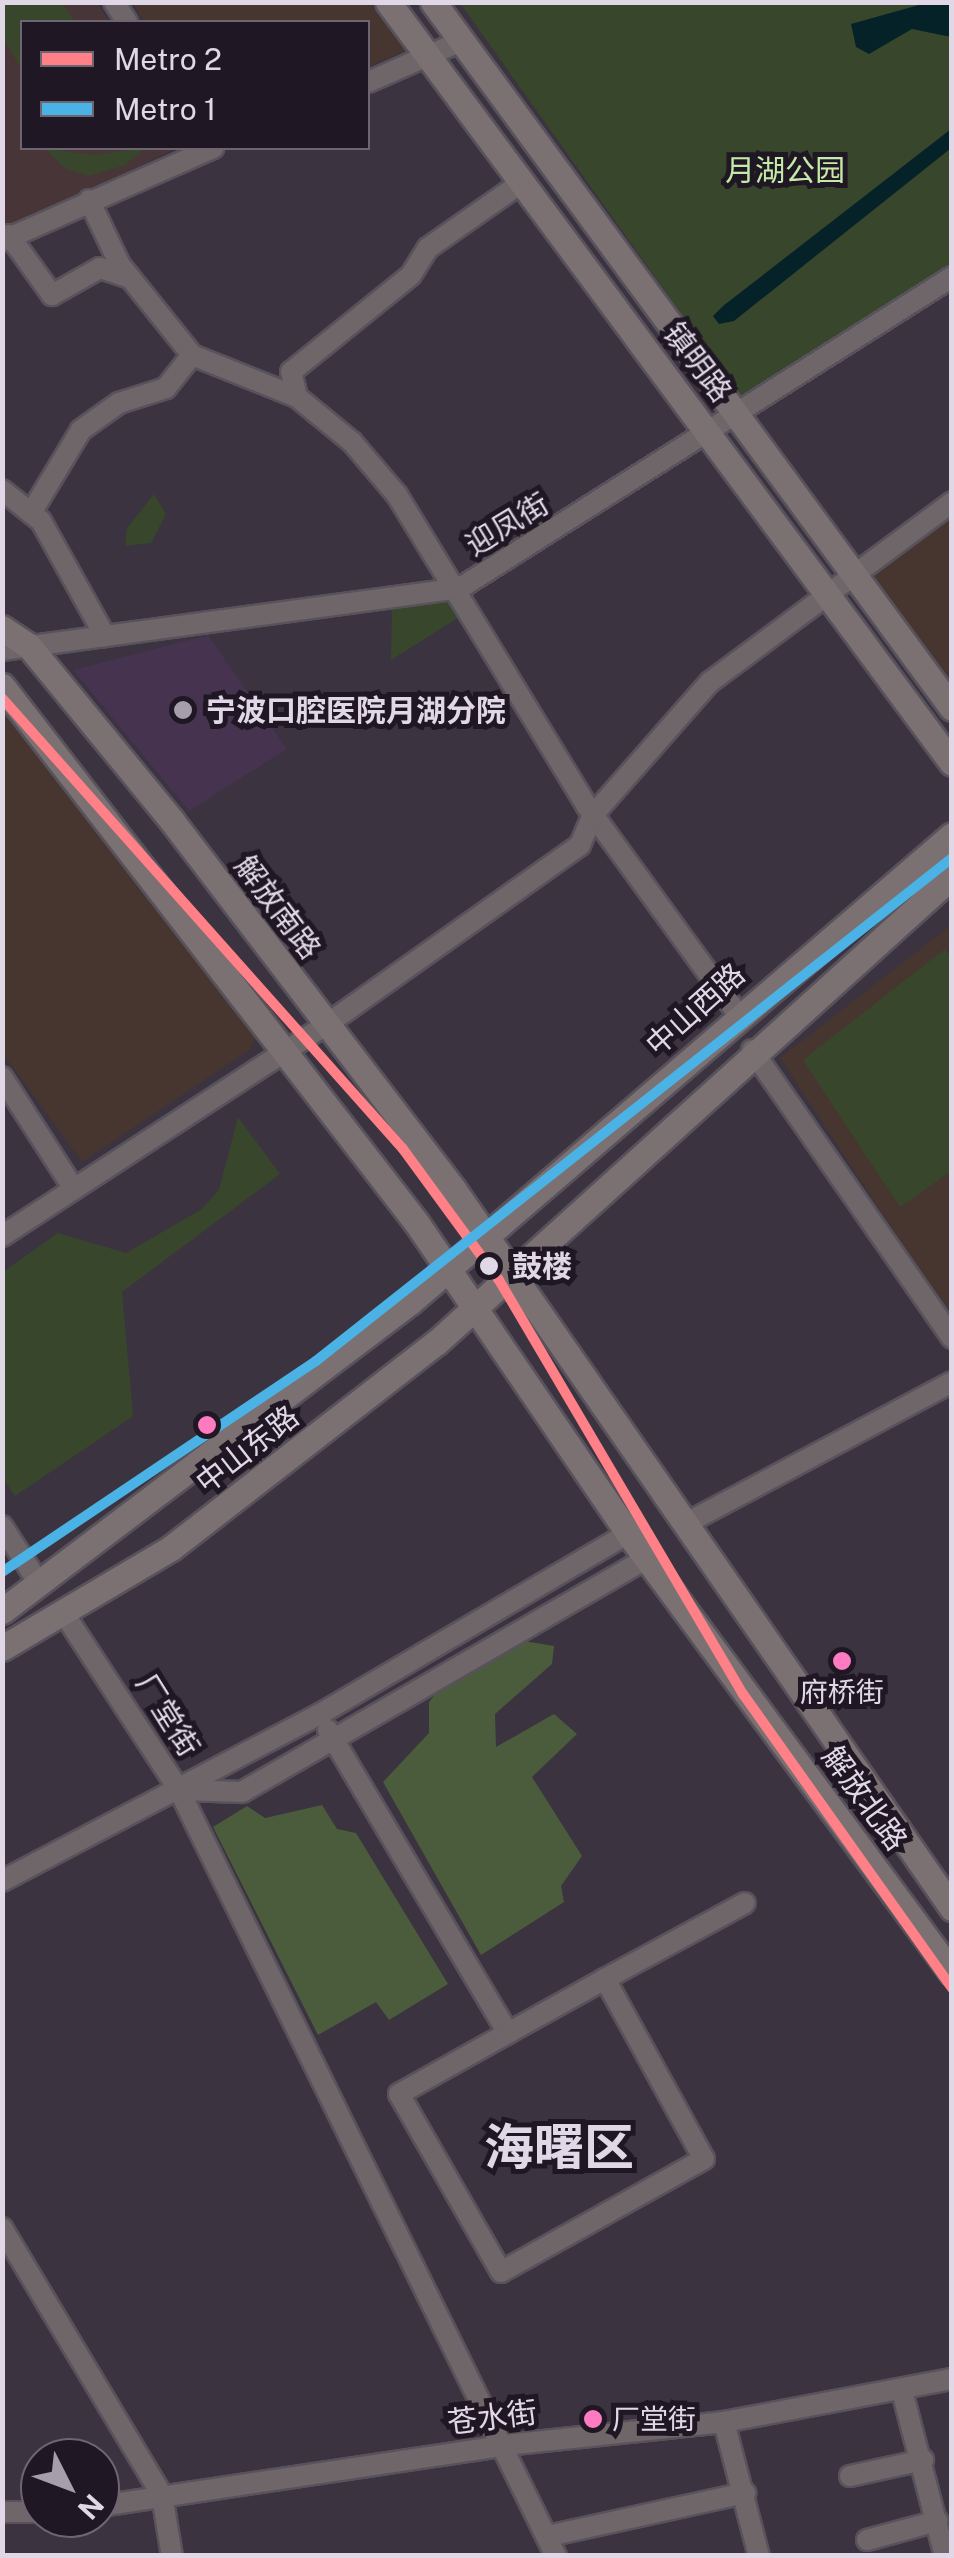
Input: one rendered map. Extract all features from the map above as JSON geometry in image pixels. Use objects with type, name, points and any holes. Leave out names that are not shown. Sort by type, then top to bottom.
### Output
[{"type":"main road","name":"镇明路","points":[[388,2],[713,435],[952,764]]},
{"type":"main road","name":"镇明路","points":[[433,2],[952,708]]},
{"type":"main road","name":"解放南路","points":[[2,628],[28,646],[326,1025],[487,1238]]},
{"type":"main road","points":[[2,686],[450,1269]]},
{"type":"main road","name":"中山西路","points":[[487,1238],[738,1014],[952,835]]},
{"type":"main road","points":[[513,1276],[752,1050],[952,876]]},
{"type":"main road","name":"中山东路","points":[[2,1611],[487,1238]]},
{"type":"main road","name":"解放北路","points":[[487,1238],[952,1908]]},
{"type":"main road","name":"解放北路","points":[[450,1269],[628,1533],[952,1973]]},
{"type":"main road","name":"中山东路","points":[[2,1648],[171,1548],[513,1276]]},
{"type":"street","points":[[370,81],[461,40]]},
{"type":"street","points":[[130,278],[100,268],[52,294],[6,238],[202,150]]},
{"type":"street","points":[[298,397],[291,372],[411,275],[428,248],[522,183]]},
{"type":"street","points":[[90,200],[130,278],[192,355],[298,397],[352,442],[460,588],[594,814],[738,1014]]},
{"type":"street","name":"迎凤街","points":[[2,650],[460,588],[713,435],[952,277]]},
{"type":"street","points":[[31,513],[81,430],[119,403],[166,388],[192,355]]},
{"type":"street","points":[[2,490],[31,513],[105,636]]},
{"type":"street","points":[[2,1236],[326,1025],[580,845],[594,814],[710,682],[824,592],[952,502]]},
{"type":"street","points":[[752,1050],[952,1338]]},
{"type":"street","points":[[2,1077],[74,1189]]},
{"type":"street","points":[[685,1524],[952,1382]]},
{"type":"street","points":[[2,1526],[40,1585]]},
{"type":"street","points":[[2,1881],[320,1714],[628,1533]]},
{"type":"street","points":[[179,1790],[242,1792],[647,1558]]},
{"type":"street","name":"厂堂街","points":[[63,1612],[179,1790],[506,2444],[552,2546]]},
{"type":"street","points":[[320,1714],[508,2033]]},
{"type":"street","points":[[605,1980],[704,2159],[501,2272],[399,2094],[508,2033],[745,1903]]},
{"type":"street","points":[[2,2228],[162,2495],[172,2556]]},
{"type":"street","name":"苍水街","points":[[120,2502],[506,2444],[724,2422],[902,2392],[952,2379]]},
{"type":"street","points":[[902,2392],[945,2556]]},
{"type":"street","points":[[724,2422],[759,2556]]},
{"type":"street","points":[[850,2476],[922,2460]]},
{"type":"street","points":[[552,2546],[745,2492]]},
{"type":"street","points":[[867,2540],[937,2521]]},
{"type":"shaded area","points":[[3,3],[97,3],[109,20],[20,20],[20,150],[173,150],[3,232]]},
{"type":"shaded area","points":[[132,3],[370,3],[405,51],[370,66],[370,20],[144,20]]},
{"type":"shaded area","points":[[951,507],[951,692],[864,570]]},
{"type":"shaded area","name":"宁波口腔医院月湖分院","points":[[208,635],[287,749],[189,811],[73,670]]},
{"type":"shaded area","points":[[2,708],[256,1035],[251,1049],[82,1162],[3,1054]]},
{"type":"shaded area","points":[[951,925],[951,1318],[780,1058]]},
{"type":"green space","points":[[4,2],[62,3],[75,20],[20,20],[20,66],[3,39]]},
{"type":"green space","name":"月湖公园","points":[[460,3],[951,3],[951,267],[744,402]]},
{"type":"green space","points":[[46,150],[93,155],[143,150],[125,165],[89,176],[65,168]]},
{"type":"green space","points":[[154,494],[166,514],[151,543],[125,546],[127,528]]},
{"type":"green space","points":[[448,596],[464,614],[391,660],[392,606]]},
{"type":"green space","points":[[945,949],[952,959],[951,1171],[900,1207],[803,1060]]},
{"type":"green space","points":[[238,1117],[280,1174],[122,1292],[133,1416],[15,1496],[3,1478],[3,1272],[58,1233],[126,1253],[202,1209],[219,1190]]},
{"type":"green space","points":[[512,1639],[554,1646],[552,1664],[495,1714],[496,1747],[554,1714],[577,1734],[532,1777],[582,1856],[561,1886],[564,1902],[481,1955],[383,1782],[429,1733],[429,1702],[443,1685]]},
{"type":"green space","points":[[322,1805],[337,1829],[356,1833],[448,1984],[389,2020],[376,2002],[318,2035],[213,1827],[247,1806],[265,1818]]},
{"type":"water","points":[[926,3],[951,3],[951,37],[912,29],[869,54],[856,47],[851,24]]},
{"type":"water","points":[[951,129],[950,149],[734,321],[719,324],[713,316],[723,306]]},
{"type":"metro line","name":"2","points":[[2,698],[403,1149],[499,1280],[743,1694],[952,1988]]},
{"type":"metro line","name":"1","points":[[2,1572],[316,1361],[952,858]]},
{"type":"place","name":"宁波口腔医院月湖分院","points":[[183,710]]},
{"type":"place","name":"鼓楼","points":[[489,1266]]},
{"type":"place","name":"府桥街","points":[[842,1661]]},
{"type":"place","name":"厂堂街","points":[[593,2419]]},
{"type":"district","name":"海曙区","points":[[559,2147]]}]
